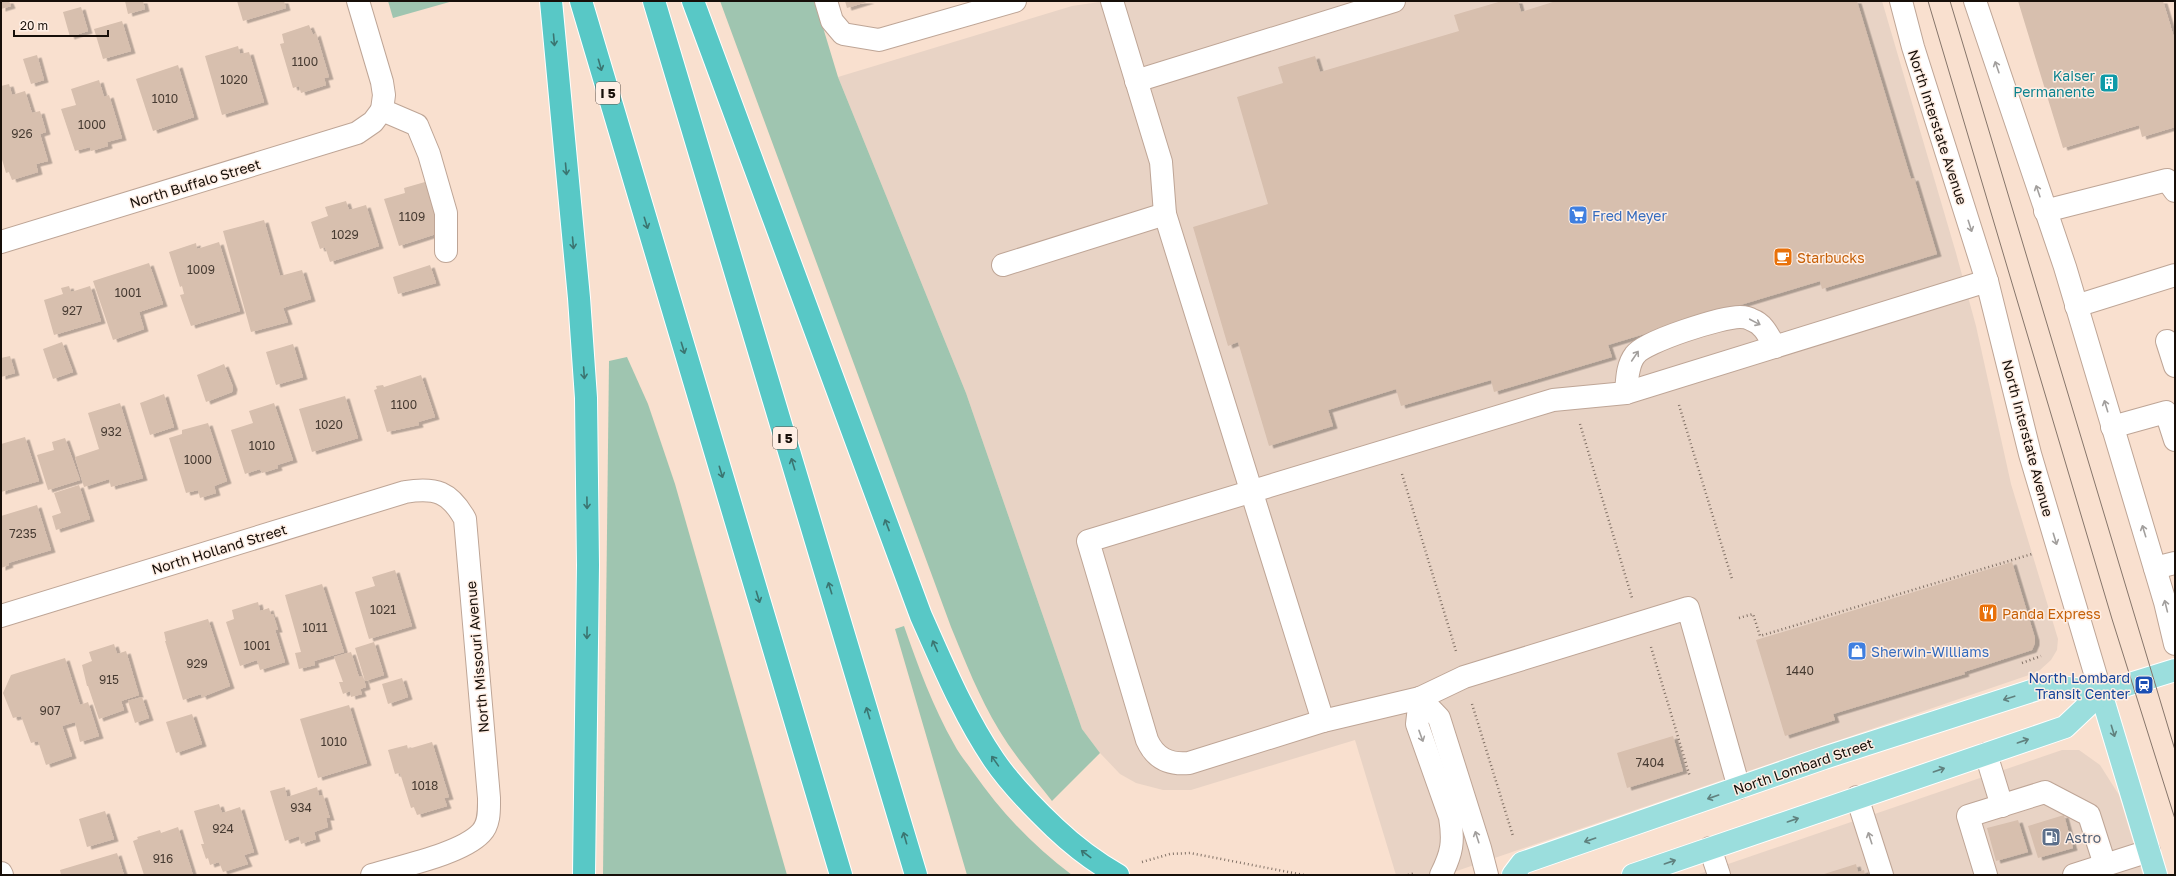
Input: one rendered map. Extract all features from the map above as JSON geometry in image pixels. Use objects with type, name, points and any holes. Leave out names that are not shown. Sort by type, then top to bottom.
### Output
[{"type":"highway","points":[[551,1],[579,298],[586,398],[588,565],[584,875]]},
{"type":"highway","name":"I 5","points":[[581,1],[841,875]]},
{"type":"highway","name":"I 5","points":[[654,1],[916,875]]},
{"type":"highway","points":[[693,1],[919,609],[949,679],[974,728],[994,761],[1011,782],[1040,814],[1072,843],[1104,868],[1118,875]]},
{"type":"main road","name":"North Lombard Street","points":[[1633,875],[2065,727],[2101,693],[2175,670]]},
{"type":"main road","name":"North Lombard Street","points":[[1513,875],[1522,863],[1824,758],[2050,685],[2101,693]]},
{"type":"main road","name":"North Interstate Avenue","points":[[2101,693],[2156,875]]},
{"type":"street","points":[[358,1],[382,82],[384,95],[382,110],[417,125],[430,154],[446,213],[446,251]]},
{"type":"street","points":[[826,1],[832,20],[843,34],[879,40],[1015,1]]},
{"type":"street","points":[[1112,1],[1161,162],[1165,214],[1250,492],[1323,721]]},
{"type":"street","points":[[1136,81],[1394,1]]},
{"type":"street","name":"North Interstate Avenue","points":[[1901,1],[1913,47],[1987,281],[2030,454],[2101,693]]},
{"type":"street","points":[[1975,1],[2076,306],[2112,427],[2165,565],[2175,644]]},
{"type":"street","name":"North Buffalo Street","points":[[1,242],[357,134],[373,122],[382,110]]},
{"type":"street","points":[[2045,211],[2167,180],[2175,191]]},
{"type":"street","points":[[1003,265],[1165,214]]},
{"type":"street","points":[[2076,306],[2175,275]]},
{"type":"street","points":[[1739,788],[1688,608],[1464,677],[1420,698],[1323,721],[1184,764],[1168,762],[1159,757],[1151,749],[1147,740],[1088,541],[1553,400],[1626,393],[1987,281]]},
{"type":"street","points":[[1626,393],[1629,368],[1634,356],[1640,349],[1669,337],[1740,317],[1753,320],[1763,327],[1775,347]]},
{"type":"street","points":[[2167,341],[2175,366]]},
{"type":"street","points":[[2112,427],[2171,412],[2175,440]]},
{"type":"street","name":"North Holland Street","points":[[1,616],[405,492],[423,489],[439,492]]},
{"type":"street","name":"North Missouri Avenue","points":[[372,875],[462,847],[482,833],[488,818],[489,798],[465,519],[456,503],[439,492]]},
{"type":"street","points":[[1420,698],[1417,724],[1450,817],[1453,833],[1453,845],[1441,875]]},
{"type":"street","points":[[1420,698],[1439,718],[1487,875]]},
{"type":"street","points":[[1986,754],[2002,806]]},
{"type":"street","points":[[1986,875],[1968,816],[2045,792],[2089,815],[2105,865]]},
{"type":"street","points":[[1857,797],[1882,875]]},
{"type":"street","points":[[1710,848],[1719,875]]},
{"type":"street","points":[[2074,875],[2149,851]]},
{"type":"path","points":[[1672,379],[1732,579]]},
{"type":"path","points":[[1575,398],[1578,418],[1633,600]]},
{"type":"path","points":[[1740,618],[1754,614],[1760,636],[2057,546]]},
{"type":"path","points":[[1651,646],[1698,802]]},
{"type":"path","points":[[1141,863],[1170,854],[1190,853],[1304,875]]},
{"type":"shaded area","points":[[1106,1],[1882,1],[1956,253],[1976,326],[2011,484],[2058,639],[2057,650],[2051,660],[2040,670],[2029,675],[1445,875],[1396,875],[1355,740],[1191,790],[1163,790],[1136,783],[1120,774],[1100,753],[1082,729],[966,393],[838,77],[1072,6]]},
{"type":"shaded area","points":[[2062,750],[2079,750],[2100,765],[2119,795],[2143,875],[1696,875]]},
{"type":"green space","points":[[388,1],[453,1],[393,18]]},
{"type":"green space","points":[[720,1],[815,1],[838,77],[966,393],[1082,729],[1100,753],[1052,801],[999,730],[979,692],[951,627]]},
{"type":"green space","points":[[627,357],[648,404],[675,484],[787,875],[603,875],[609,361]]},
{"type":"green space","points":[[904,626],[920,671],[946,730],[956,748],[1006,815],[1044,852],[1072,875],[967,875],[895,629]]},
{"type":"building","points":[[1,1],[9,1],[11,6],[1,9]]},
{"type":"building","points":[[125,1],[143,1],[145,9],[128,14]]},
{"type":"building","points":[[237,1],[284,1],[286,8],[243,21]]},
{"type":"building","points":[[845,1],[870,1],[847,8]]},
{"type":"building","name":"Fred Meyer","points":[[1502,1],[1518,1],[1521,12],[1556,1],[1857,1],[1911,179],[1914,178],[1937,254],[1822,289],[1820,281],[1608,345],[1612,357],[1494,392],[1491,380],[1401,406],[1396,389],[1328,410],[1333,426],[1269,446],[1238,342],[1228,346],[1193,227],[1268,204],[1237,97],[1283,83],[1278,67],[1315,56],[1320,72],[1459,31],[1454,15]]},
{"type":"building","name":"Kaiser Permanente","points":[[2018,1],[2163,1],[2175,41],[2175,127],[2142,137],[2139,125],[2063,148]]},
{"type":"building","points":[[81,7],[88,31],[70,37],[63,12]]},
{"type":"building","points":[[122,21],[131,51],[103,59],[94,29]]},
{"type":"building","points":[[309,25],[313,35],[316,33],[329,77],[324,78],[326,85],[301,93],[299,86],[293,88],[280,44],[284,43],[282,34]]},
{"type":"building","points":[[238,46],[240,54],[249,52],[264,102],[222,115],[205,56]]},
{"type":"building","points":[[37,55],[44,80],[31,84],[23,59]]},
{"type":"building","points":[[178,65],[194,117],[153,131],[136,79]]},
{"type":"building","points":[[99,80],[104,97],[109,95],[122,138],[107,142],[108,146],[91,151],[90,147],[75,151],[61,109],[76,105],[71,89]]},
{"type":"building","points":[[9,84],[12,95],[25,91],[32,113],[40,111],[46,132],[40,134],[48,161],[36,164],[38,172],[12,180],[9,172],[6,173],[1,156],[1,86]]},
{"type":"building","points":[[425,182],[439,233],[399,246],[384,199],[405,193],[404,188]]},
{"type":"building","points":[[346,201],[349,210],[366,205],[379,246],[330,262],[325,247],[320,249],[311,222],[328,216],[325,207]]},
{"type":"building","points":[[264,220],[280,276],[302,270],[311,299],[283,308],[288,322],[251,332],[223,231]]},
{"type":"building","points":[[219,242],[240,311],[191,326],[180,295],[184,294],[182,286],[180,287],[169,252],[196,243],[197,249]]},
{"type":"building","points":[[149,263],[163,304],[139,312],[144,329],[113,340],[93,281]]},
{"type":"building","points":[[430,265],[436,283],[398,294],[393,277]]},
{"type":"building","points":[[69,286],[71,292],[90,286],[101,321],[54,335],[44,300],[63,294],[61,288]]},
{"type":"building","points":[[62,342],[73,372],[53,379],[43,349]]},
{"type":"building","points":[[293,344],[303,377],[276,385],[266,352]]},
{"type":"building","points":[[10,356],[15,373],[1,377],[1,358]]},
{"type":"building","points":[[224,364],[233,387],[232,392],[206,402],[197,375]]},
{"type":"building","points":[[421,375],[435,417],[418,422],[419,425],[387,432],[374,390],[377,389],[376,386],[383,385],[384,387]]},
{"type":"building","points":[[164,394],[174,427],[150,435],[140,403]]},
{"type":"building","points":[[345,396],[358,438],[312,452],[299,409]]},
{"type":"building","points":[[120,403],[143,478],[111,487],[109,479],[84,487],[75,457],[99,449],[88,413]]},
{"type":"building","points":[[274,403],[293,460],[277,465],[278,468],[262,473],[260,469],[245,474],[231,430],[253,423],[249,411]]},
{"type":"building","points":[[208,423],[227,481],[214,486],[216,493],[200,498],[198,490],[186,493],[169,438],[182,434],[182,430]]},
{"type":"building","points":[[25,437],[39,481],[1,492],[1,444]]},
{"type":"building","points":[[65,438],[80,480],[48,490],[37,455],[54,450],[52,442]]},
{"type":"building","points":[[79,485],[90,519],[56,530],[52,516],[61,513],[54,493]]},
{"type":"building","points":[[37,505],[51,550],[8,563],[9,565],[1,568],[1,516]]},
{"type":"building","points":[[2012,562],[2035,638],[2035,643],[2032,650],[1964,672],[1965,674],[1833,714],[1835,720],[1785,736],[1756,640]]},
{"type":"building","points":[[395,570],[412,626],[369,639],[355,592],[375,586],[372,577]]},
{"type":"building","points":[[322,584],[344,652],[314,661],[315,665],[299,669],[295,653],[301,652],[285,595]]},
{"type":"building","points":[[258,602],[260,611],[269,608],[271,615],[273,614],[278,630],[275,630],[285,662],[260,670],[257,660],[240,666],[226,622],[234,619],[232,610]]},
{"type":"building","points":[[208,619],[230,686],[202,697],[201,694],[183,700],[165,641],[164,632]]},
{"type":"building","points":[[374,642],[384,675],[365,681],[355,648]]},
{"type":"building","points":[[114,644],[117,654],[126,651],[139,695],[121,701],[124,710],[99,719],[87,686],[82,665],[92,661],[89,652]]},
{"type":"building","points":[[351,652],[359,677],[363,676],[366,687],[360,689],[362,694],[351,697],[350,691],[343,694],[339,682],[343,682],[334,657]]},
{"type":"building","points":[[65,658],[80,705],[88,702],[99,736],[80,742],[75,722],[62,726],[72,756],[46,765],[38,741],[31,743],[21,716],[13,718],[3,693],[11,675]]},
{"type":"building","points":[[402,678],[408,697],[388,704],[382,684]]},
{"type":"building","points":[[142,697],[149,718],[135,723],[128,701]]},
{"type":"building","points":[[349,705],[367,763],[318,778],[300,719]]},
{"type":"building","points":[[192,714],[202,744],[176,753],[166,722]]},
{"type":"building","points":[[1673,736],[1683,771],[1627,788],[1617,753]]},
{"type":"building","points":[[432,742],[449,797],[444,798],[447,806],[417,815],[414,807],[411,808],[400,773],[395,774],[388,750],[407,745],[408,749]]},
{"type":"building","points":[[285,787],[287,797],[317,787],[319,796],[323,795],[330,818],[326,818],[328,827],[314,832],[316,839],[301,844],[299,836],[285,841],[270,791]]},
{"type":"building","points":[[219,804],[222,813],[240,807],[254,852],[244,855],[248,864],[223,872],[219,862],[210,865],[208,858],[206,859],[201,844],[204,844],[194,811]]},
{"type":"building","points":[[105,811],[114,839],[87,847],[79,819]]},
{"type":"building","name":"Astro","points":[[2064,815],[2073,848],[2038,858],[2028,826]]},
{"type":"building","name":"Astro","points":[[2018,820],[2028,852],[1996,861],[1987,828]]},
{"type":"building","points":[[178,827],[193,875],[144,875],[133,841],[138,839],[137,837],[160,830],[161,833]]},
{"type":"building","points":[[117,853],[124,875],[61,875],[60,870]]},
{"type":"building","points":[[1856,864],[1858,872],[1864,870],[1865,875],[1821,875]]},
{"type":"tram line","points":[[1928,1],[2112,619],[2175,819]]},
{"type":"tram line","points":[[1950,1],[2175,750]]},
{"type":"place","name":"Kaiser Permanente","points":[[2109,83]]},
{"type":"place","name":"Fred Meyer","points":[[1578,215]]},
{"type":"place","name":"Starbucks","points":[[1783,257]]},
{"type":"place","name":"Panda Express","points":[[1988,613]]},
{"type":"place","name":"Sherwin-Williams","points":[[1857,651]]},
{"type":"place","name":"North Lombard Transit Center","points":[[2144,685]]},
{"type":"place","name":"Astro","points":[[2051,837]]}]
